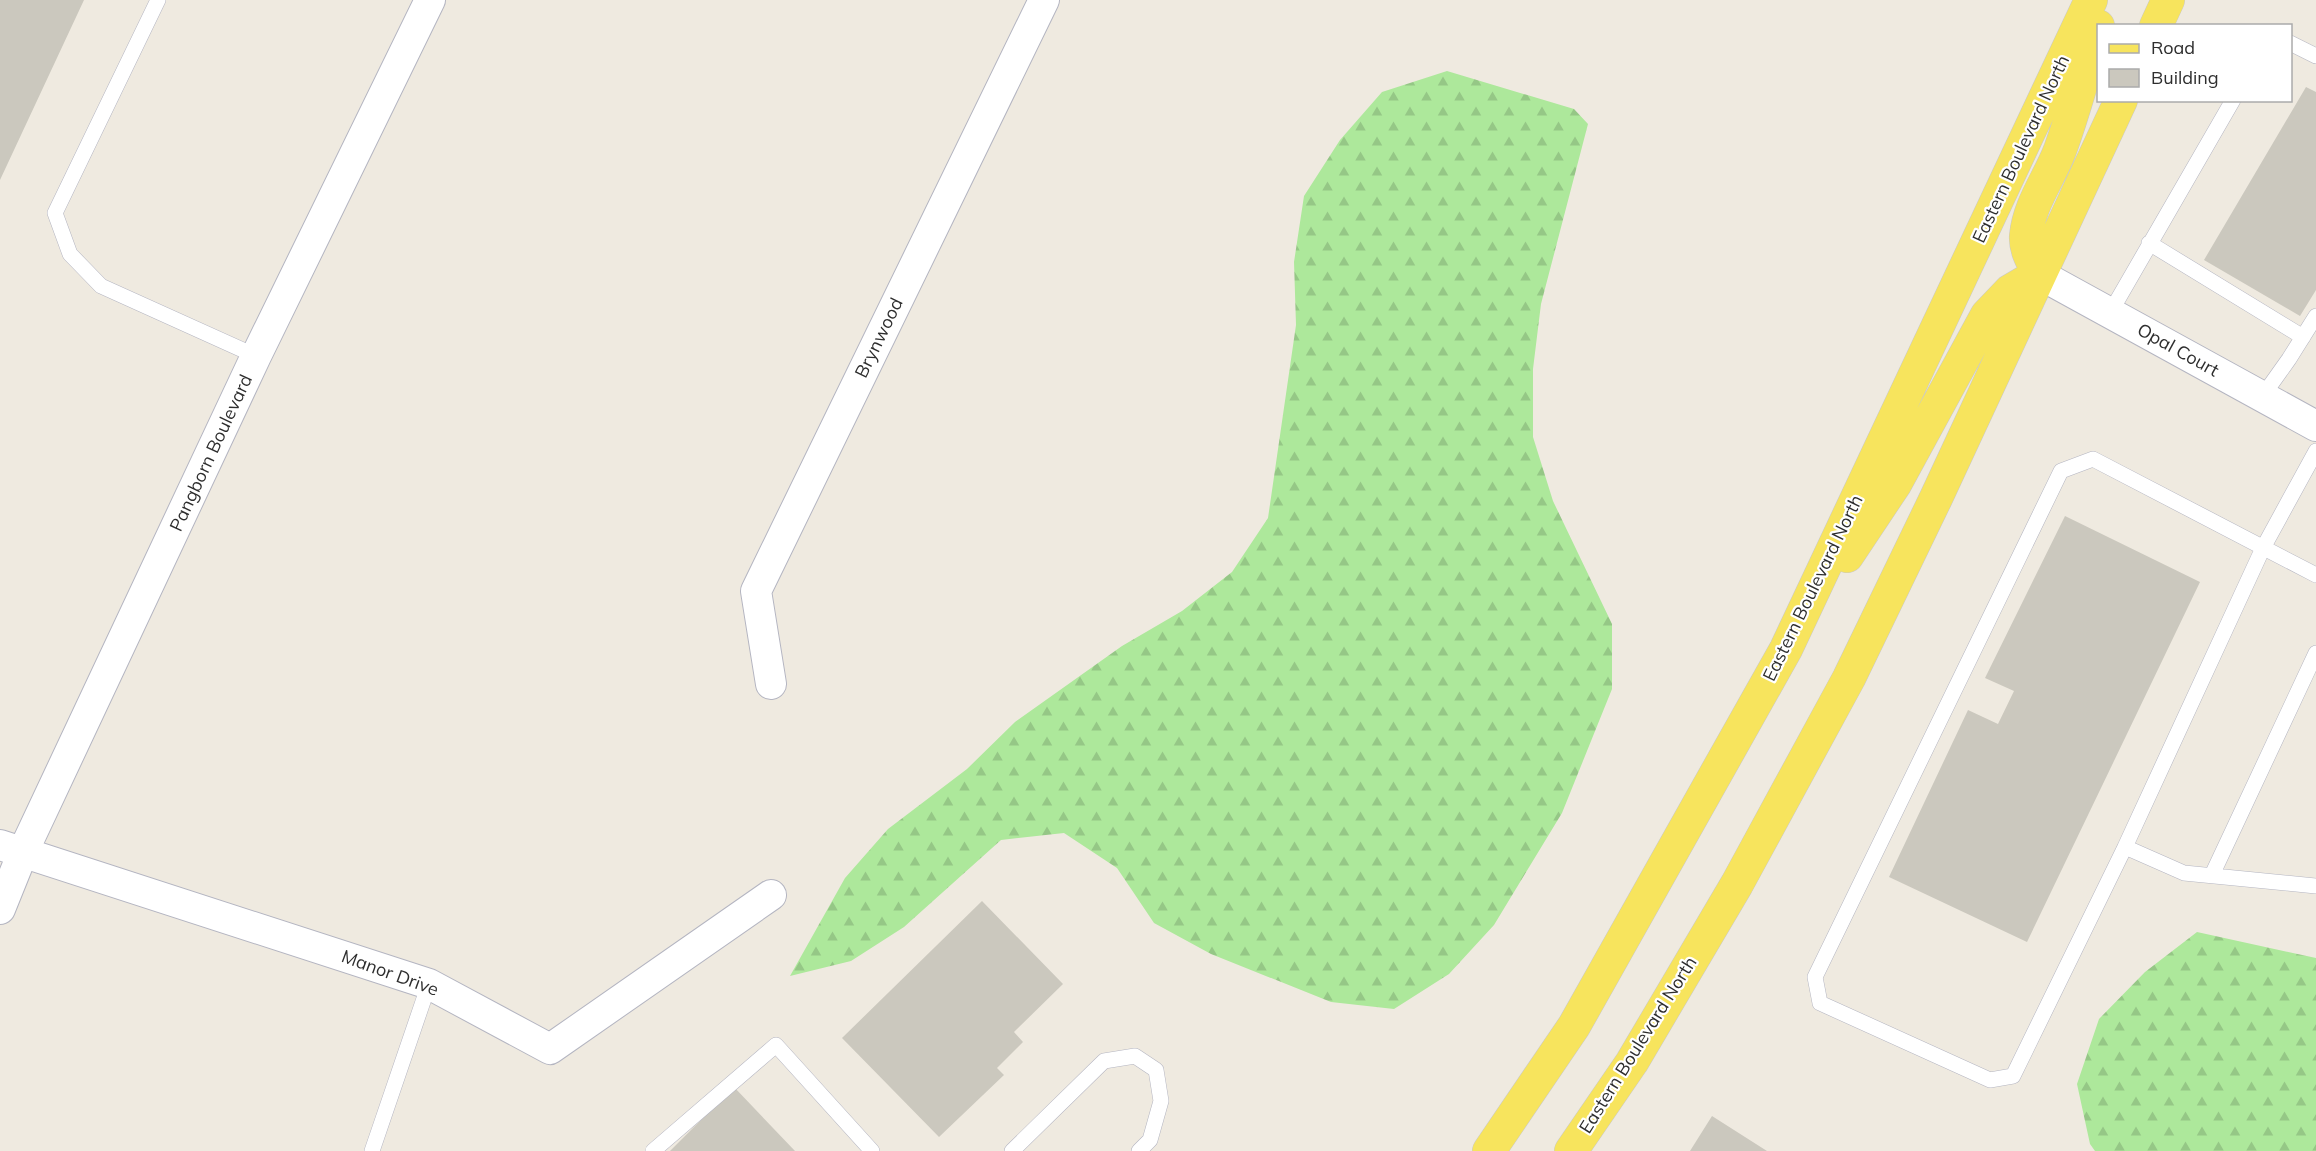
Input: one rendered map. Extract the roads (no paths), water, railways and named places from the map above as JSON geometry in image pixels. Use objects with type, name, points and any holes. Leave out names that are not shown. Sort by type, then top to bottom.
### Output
[{"type":"main road","name":"Eastern Boulevard North","points":[[1489,1151],[1574,1026],[1786,650],[2091,0]]},
{"type":"main road","points":[[2100,24],[2107,0]]},
{"type":"main road","points":[[2157,24],[2168,0]]},
{"type":"main road","points":[[1786,650],[1895,484],[1987,315],[2010,291],[2039,274],[2027,252],[2028,219],[2059,151],[2097,32]]},
{"type":"main road","name":"Eastern Boulevard North","points":[[1571,1151],[1638,1052],[1737,884],[1849,678],[1936,498],[2120,102]]},
{"type":"street","name":"Pangborn Boulevard","points":[[0,909],[12,849],[430,0]]},
{"type":"street","name":"Brynwood","points":[[771,684],[756,591],[1044,0]]},
{"type":"street","name":"Opal Court","points":[[2039,274],[2316,426]]},
{"type":"street","name":"Manor Drive","points":[[12,849],[429,984],[550,1049],[771,895]]},
{"type":"lane","points":[[158,0],[55,213],[70,254],[101,286],[256,356]]},
{"type":"lane","points":[[2292,43],[2316,56]]},
{"type":"lane","points":[[2110,313],[2232,102]]},
{"type":"lane","points":[[2149,243],[2303,338]]},
{"type":"lane","points":[[2262,397],[2316,316]]},
{"type":"lane","points":[[2316,451],[2263,548],[2126,847],[2013,1076],[1990,1080],[1820,1002],[1815,977],[2061,471],[2093,459],[2263,548],[2316,575]]},
{"type":"lane","points":[[2212,876],[2316,653]]},
{"type":"lane","points":[[2126,847],[2184,873],[2315,884]]},
{"type":"lane","points":[[372,1151],[429,984]]},
{"type":"lane","points":[[653,1151],[776,1045],[872,1151]]},
{"type":"lane","points":[[1012,1151],[1104,1061],[1135,1056],[1156,1070],[1161,1101],[1150,1140],[1139,1151]]}]
